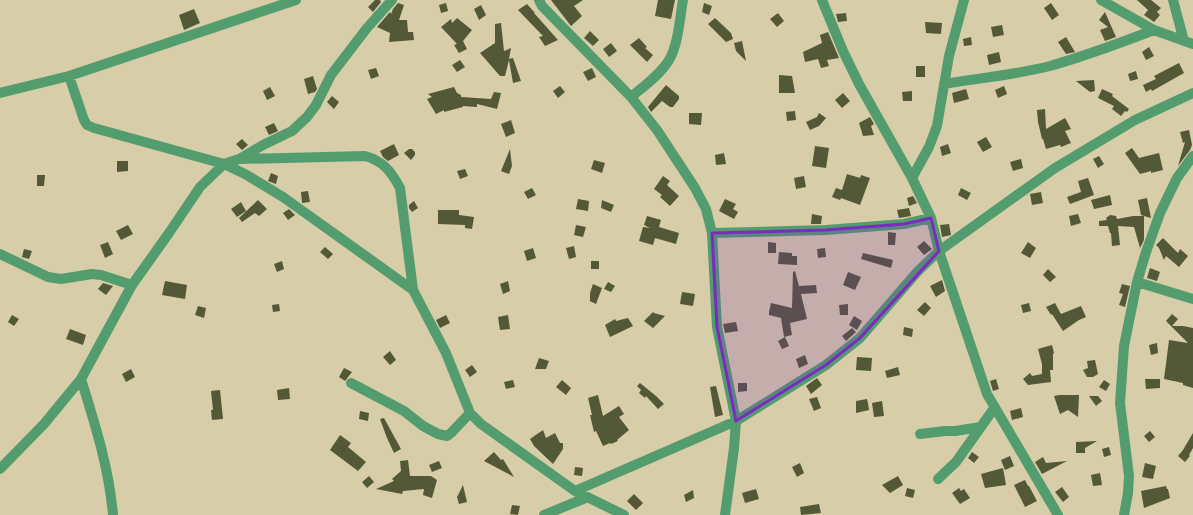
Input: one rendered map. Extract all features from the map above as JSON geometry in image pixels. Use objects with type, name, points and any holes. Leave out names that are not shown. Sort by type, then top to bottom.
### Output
[{"type":"street","points":[[0,92],[69,76],[296,0]]},
{"type":"street","points":[[0,469],[44,424],[81,379],[132,285],[170,233],[200,187],[224,164],[239,159],[292,131],[307,118],[331,75],[367,28],[392,0]]},
{"type":"street","points":[[538,0],[542,6],[631,97],[657,130],[695,188],[706,209],[712,233],[717,327],[736,421],[725,515]]},
{"type":"street","points":[[631,97],[664,67],[669,60],[674,50],[683,0]]},
{"type":"street","points":[[822,0],[843,51],[859,84],[912,178],[931,218],[939,251],[987,394],[1058,515]]},
{"type":"street","points":[[912,178],[929,147],[937,126],[949,56],[964,0]]},
{"type":"street","points":[[1101,0],[1154,30],[1188,43]]},
{"type":"street","points":[[1173,0],[1188,43]]},
{"type":"street","points":[[944,84],[1018,73],[1049,66],[1086,55],[1154,30]]},
{"type":"street","points":[[69,76],[87,125],[224,164],[245,174],[283,197],[413,290]]},
{"type":"street","points":[[575,491],[736,421],[826,364],[860,338],[918,271],[939,251],[1055,168],[1135,120],[1193,93]]},
{"type":"street","points":[[239,159],[365,156],[375,159],[383,165],[392,174],[400,188],[413,290],[446,353],[470,413],[481,424],[575,491],[624,515]]},
{"type":"street","points":[[1124,515],[1128,493],[1128,476],[1120,403],[1124,346],[1137,282],[1146,252],[1160,214],[1177,178],[1193,156]]},
{"type":"street","points":[[712,233],[826,230],[904,224],[931,218]]},
{"type":"street","points":[[0,254],[48,277],[62,279],[92,274],[101,275],[132,285]]},
{"type":"street","points":[[1137,282],[1193,299]]},
{"type":"street","points":[[81,379],[98,436],[111,493],[113,515]]},
{"type":"street","points":[[351,383],[404,411],[424,426],[438,434],[447,436],[470,413]]},
{"type":"street","points":[[938,479],[956,462],[995,407]]},
{"type":"street","points":[[920,434],[981,427]]},
{"type":"street","points":[[955,431],[960,436],[966,448]]},
{"type":"street","points":[[544,515],[588,498]]},
{"type":"highlighted area","points":[[931,218],[939,251],[860,338],[826,365],[736,421],[717,327],[712,233],[826,230],[904,224]]},
{"type":"building","points":[[375,0],[380,0],[381,2],[373,12],[368,7]]},
{"type":"building","points":[[551,0],[583,0],[574,6],[582,16],[571,26]]},
{"type":"building","points":[[658,0],[675,0],[671,19],[655,16]]},
{"type":"building","points":[[1137,0],[1151,0],[1161,8],[1157,12],[1160,15],[1154,22],[1144,15],[1148,10]]},
{"type":"building","points":[[398,3],[404,5],[399,20],[407,20],[408,32],[413,32],[414,40],[389,42],[390,33],[377,27],[390,12],[391,14]]},
{"type":"building","points":[[446,3],[448,11],[441,13],[439,5]]},
{"type":"building","points":[[704,3],[712,6],[709,15],[702,12]]},
{"type":"building","points":[[1051,3],[1059,15],[1052,20],[1044,8]]},
{"type":"building","points":[[527,4],[558,40],[545,46],[539,37],[543,36],[518,10]]},
{"type":"building","points":[[481,5],[486,15],[479,20],[474,9]]},
{"type":"building","points":[[194,9],[200,23],[184,30],[179,15]]},
{"type":"building","points":[[1105,12],[1116,37],[1105,41],[1100,30],[1108,27],[1099,20]]},
{"type":"building","points":[[778,13],[784,21],[777,27],[770,19]]},
{"type":"building","points":[[846,13],[847,21],[838,22],[836,14]]},
{"type":"building","points":[[457,18],[472,30],[463,41],[467,49],[459,53],[454,45],[457,44],[441,27],[451,19],[452,23]]},
{"type":"building","points":[[715,18],[731,33],[733,39],[726,42],[708,24]]},
{"type":"building","points":[[925,22],[942,23],[941,34],[926,33]]},
{"type":"building","points":[[501,23],[504,51],[511,48],[509,59],[513,58],[521,81],[513,83],[509,60],[505,76],[500,76],[480,53],[495,43],[495,24]]},
{"type":"building","points":[[1002,25],[1004,35],[993,37],[991,27]]},
{"type":"building","points":[[590,31],[599,40],[593,46],[584,38]]},
{"type":"building","points":[[828,32],[839,58],[827,60],[829,66],[821,68],[818,59],[805,62],[803,52],[822,43],[820,35]]},
{"type":"building","points":[[971,37],[972,45],[964,46],[963,39]]},
{"type":"building","points":[[1066,37],[1075,52],[1066,54],[1058,42]]},
{"type":"building","points":[[639,38],[647,47],[645,48],[653,55],[647,62],[630,45]]},
{"type":"building","points":[[742,41],[746,61],[736,51],[734,43]]},
{"type":"building","points":[[611,43],[617,51],[609,57],[603,49]]},
{"type":"building","points":[[1149,47],[1154,56],[1146,60],[1142,52]]},
{"type":"building","points":[[999,52],[1001,62],[989,65],[987,55]]},
{"type":"building","points":[[460,60],[465,67],[457,72],[452,65]]},
{"type":"building","points":[[1179,63],[1184,73],[1152,91],[1151,89],[1146,92],[1143,85],[1156,79],[1154,76]]},
{"type":"building","points":[[916,66],[925,66],[925,77],[916,77]]},
{"type":"building","points":[[376,68],[379,76],[371,79],[368,70]]},
{"type":"building","points":[[592,68],[596,77],[588,81],[583,72]]},
{"type":"building","points":[[1136,71],[1138,79],[1130,81],[1128,74]]},
{"type":"building","points":[[779,75],[792,76],[795,93],[779,93]]},
{"type":"building","points":[[313,76],[317,89],[315,92],[308,94],[304,79]]},
{"type":"building","points":[[1094,80],[1095,91],[1090,92],[1076,81]]},
{"type":"building","points":[[666,85],[679,96],[679,99],[673,107],[670,107],[662,101],[651,112],[648,107]]},
{"type":"building","points":[[560,86],[565,92],[558,98],[553,91]]},
{"type":"building","points":[[1004,86],[1007,94],[998,98],[995,90]]},
{"type":"building","points":[[270,87],[275,96],[267,100],[263,91]]},
{"type":"building","points":[[454,87],[461,97],[491,99],[494,92],[501,93],[497,109],[477,104],[477,107],[463,106],[444,112],[444,110],[436,114],[427,99],[432,97],[428,94]]},
{"type":"building","points":[[966,89],[969,99],[954,103],[952,93]]},
{"type":"building","points":[[1102,89],[1113,94],[1112,96],[1129,109],[1127,112],[1125,111],[1121,116],[1112,109],[1114,106],[1098,98]]},
{"type":"building","points":[[912,91],[912,101],[903,101],[902,92]]},
{"type":"building","points":[[843,93],[850,101],[842,108],[835,100]]},
{"type":"building","points":[[332,96],[339,102],[334,109],[327,102]]},
{"type":"building","points":[[1045,109],[1046,129],[1065,118],[1071,129],[1065,131],[1071,143],[1061,147],[1060,145],[1046,149],[1038,122],[1037,110]]},
{"type":"building","points":[[795,111],[796,120],[787,121],[786,112]]},
{"type":"building","points":[[689,113],[702,113],[701,125],[689,124]]},
{"type":"building","points":[[819,113],[826,118],[819,126],[810,130],[806,122],[817,117]]},
{"type":"building","points":[[870,117],[874,124],[871,126],[874,135],[863,136],[859,123]]},
{"type":"building","points":[[511,120],[515,133],[506,137],[501,124]]},
{"type":"building","points":[[274,123],[278,131],[269,135],[265,127]]},
{"type":"building","points":[[1189,130],[1192,145],[1178,166],[1185,142],[1183,143],[1180,132]]},
{"type":"building","points":[[986,137],[992,147],[983,152],[977,142]]},
{"type":"building","points":[[242,139],[248,145],[242,150],[236,144]]},
{"type":"building","points":[[394,144],[399,155],[388,161],[383,157],[380,151]]},
{"type":"building","points":[[948,144],[951,153],[942,156],[940,147]]},
{"type":"building","points":[[815,146],[829,148],[826,168],[812,166]]},
{"type":"building","points":[[1132,148],[1139,158],[1159,153],[1163,170],[1140,174],[1125,153]]},
{"type":"building","points":[[409,149],[412,149],[415,152],[415,155],[411,160],[404,153]]},
{"type":"building","points":[[510,149],[512,166],[509,174],[501,171]]},
{"type":"building","points":[[724,153],[726,164],[716,165],[715,155]]},
{"type":"building","points":[[1099,156],[1104,164],[1098,168],[1093,159]]},
{"type":"building","points":[[1021,159],[1023,168],[1013,171],[1010,162]]},
{"type":"building","points":[[594,160],[605,163],[602,173],[591,169]]},
{"type":"building","points":[[117,161],[128,161],[128,171],[117,172]]},
{"type":"building","points":[[465,169],[468,176],[460,179],[457,171]]},
{"type":"building","points":[[271,173],[278,176],[276,184],[268,181]]},
{"type":"building","points":[[847,174],[860,178],[861,175],[870,178],[860,205],[841,198],[840,200],[832,197],[836,188],[842,190]]},
{"type":"building","points":[[37,175],[45,175],[44,186],[37,186]]},
{"type":"building","points":[[663,176],[670,181],[667,185],[679,196],[670,206],[660,197],[662,195],[654,189]]},
{"type":"building","points":[[804,176],[806,187],[796,189],[794,178]]},
{"type":"building","points":[[1088,178],[1094,195],[1070,204],[1067,197],[1081,192],[1078,181]]},
{"type":"building","points":[[532,188],[536,195],[528,199],[524,192]]},
{"type":"building","points":[[961,188],[971,193],[967,200],[958,195]]},
{"type":"building","points":[[308,191],[310,202],[302,203],[301,192]]},
{"type":"building","points":[[1041,192],[1043,203],[1032,205],[1030,194]]},
{"type":"building","points":[[1110,195],[1112,205],[1094,209],[1091,200]]},
{"type":"building","points":[[913,196],[917,203],[909,206],[907,198]]},
{"type":"building","points":[[1147,198],[1151,218],[1141,215],[1138,200]]},
{"type":"building","points":[[578,199],[589,201],[588,211],[576,209]]},
{"type":"building","points":[[725,199],[736,204],[733,209],[738,212],[734,219],[719,211]]},
{"type":"building","points":[[258,200],[267,209],[259,216],[255,213],[242,222],[239,218]]},
{"type":"building","points":[[602,200],[614,205],[611,212],[601,208]]},
{"type":"building","points":[[414,201],[418,208],[412,212],[409,205]]},
{"type":"building","points":[[241,202],[246,211],[237,217],[231,209]]},
{"type":"building","points":[[909,208],[911,216],[899,218],[897,210]]},
{"type":"building","points":[[289,209],[295,215],[288,220],[283,213]]},
{"type":"building","points":[[438,210],[459,210],[459,215],[474,217],[472,229],[465,228],[465,225],[438,224]]},
{"type":"building","points":[[812,214],[822,216],[821,224],[811,224]]},
{"type":"building","points":[[1078,214],[1081,223],[1071,226],[1069,216]]},
{"type":"building","points":[[1110,215],[1116,216],[1117,219],[1133,216],[1144,216],[1144,240],[1140,248],[1134,227],[1118,226],[1120,245],[1112,246],[1111,233],[1108,226],[1099,226],[1099,221],[1107,220],[1106,218]]},
{"type":"building","points":[[647,216],[661,220],[659,227],[679,233],[676,244],[655,238],[653,245],[639,241],[643,227],[650,228],[644,225]]},
{"type":"building","points":[[949,224],[951,235],[942,237],[940,225]]},
{"type":"building","points":[[128,225],[133,234],[121,240],[116,231]]},
{"type":"building","points":[[576,225],[586,227],[583,237],[574,235]]},
{"type":"building","points":[[888,232],[896,233],[895,245],[888,245]]},
{"type":"building","points":[[1163,238],[1178,253],[1180,249],[1188,256],[1179,267],[1166,256],[1164,260],[1159,248],[1156,245]]},
{"type":"building","points":[[924,241],[932,249],[924,255],[917,247]]},
{"type":"building","points":[[108,242],[113,254],[105,258],[100,245]]},
{"type":"building","points":[[768,242],[776,243],[776,253],[768,253]]},
{"type":"building","points":[[1028,242],[1036,248],[1030,258],[1021,253]]},
{"type":"building","points":[[574,246],[576,257],[569,259],[566,248]]},
{"type":"building","points":[[325,247],[333,254],[328,259],[320,252]]},
{"type":"building","points":[[533,248],[536,258],[527,261],[524,251]]},
{"type":"building","points":[[825,248],[826,257],[818,258],[817,249]]},
{"type":"building","points":[[24,249],[32,251],[29,259],[22,257]]},
{"type":"building","points":[[779,252],[792,253],[792,256],[797,256],[797,265],[778,264]]},
{"type":"building","points":[[863,253],[893,260],[891,268],[861,259]]},
{"type":"building","points":[[282,261],[284,269],[277,272],[274,264]]},
{"type":"building","points":[[591,261],[599,261],[599,269],[591,269]]},
{"type":"building","points":[[1150,268],[1160,272],[1157,281],[1147,278]]},
{"type":"building","points":[[1048,269],[1056,277],[1050,282],[1043,275]]},
{"type":"building","points":[[795,271],[799,286],[816,285],[817,293],[801,294],[807,319],[790,323],[792,335],[784,337],[781,318],[769,315],[769,312],[771,303],[792,308],[793,272]]},
{"type":"building","points":[[848,272],[861,277],[855,290],[843,285]]},
{"type":"building","points":[[942,280],[945,291],[936,297],[930,286]]},
{"type":"building","points":[[165,281],[187,285],[185,299],[162,295]]},
{"type":"building","points":[[508,281],[510,291],[503,294],[500,284]]},
{"type":"building","points":[[608,282],[615,286],[611,292],[604,289]]},
{"type":"building","points":[[103,283],[113,286],[106,295],[98,289]]},
{"type":"building","points":[[593,284],[602,288],[596,304],[590,301],[590,293]]},
{"type":"building","points":[[1122,284],[1130,286],[1125,307],[1119,305],[1123,294],[1119,293]]},
{"type":"building","points":[[682,292],[695,294],[693,306],[680,304]]},
{"type":"building","points":[[925,302],[931,308],[924,316],[917,310]]},
{"type":"building","points":[[1029,303],[1031,311],[1023,313],[1021,305]]},
{"type":"building","points":[[1055,303],[1061,314],[1081,306],[1086,317],[1063,331],[1046,307]]},
{"type":"building","points":[[279,304],[280,311],[273,312],[272,305]]},
{"type":"building","points":[[848,304],[848,315],[840,315],[839,305]]},
{"type":"building","points":[[198,306],[206,308],[204,318],[195,315]]},
{"type":"building","points":[[653,312],[665,316],[653,328],[644,321]]},
{"type":"building","points":[[1172,314],[1178,319],[1172,326],[1193,328],[1193,388],[1183,385],[1183,383],[1164,379],[1169,340],[1188,343],[1166,321]]},
{"type":"building","points":[[12,315],[19,319],[14,326],[8,322]]},
{"type":"building","points":[[446,315],[450,323],[440,328],[436,320]]},
{"type":"building","points":[[508,315],[510,329],[500,330],[498,317]]},
{"type":"building","points":[[854,316],[862,321],[857,330],[849,325]]},
{"type":"building","points":[[628,318],[633,326],[610,337],[605,325],[615,319],[616,321]]},
{"type":"building","points":[[736,322],[738,331],[725,333],[723,324]]},
{"type":"building","points":[[904,327],[913,329],[912,337],[903,335]]},
{"type":"building","points":[[852,328],[856,332],[846,341],[842,336]]},
{"type":"building","points":[[70,329],[86,335],[83,345],[66,339]]},
{"type":"building","points":[[785,337],[789,346],[782,349],[778,341]]},
{"type":"building","points":[[1157,343],[1158,353],[1151,355],[1149,345]]},
{"type":"building","points":[[1052,345],[1054,353],[1053,370],[1050,370],[1051,382],[1028,385],[1023,379],[1030,373],[1032,376],[1042,374],[1042,364],[1038,349]]},
{"type":"building","points":[[390,351],[396,360],[390,365],[383,357]]},
{"type":"building","points":[[805,355],[808,364],[799,368],[796,359]]},
{"type":"building","points":[[857,357],[872,358],[871,371],[856,370]]},
{"type":"building","points":[[539,358],[549,361],[546,369],[535,369]]},
{"type":"building","points":[[1095,360],[1098,374],[1093,377],[1087,377],[1083,370],[1088,368],[1087,361]]},
{"type":"building","points":[[472,365],[477,372],[470,377],[465,370]]},
{"type":"building","points":[[898,367],[900,375],[887,378],[885,371]]},
{"type":"building","points":[[344,368],[352,372],[345,381],[339,377]]},
{"type":"building","points":[[131,369],[135,377],[126,382],[122,374]]},
{"type":"building","points":[[817,378],[822,385],[811,394],[806,386]]},
{"type":"building","points":[[996,379],[999,389],[993,391],[990,381]]},
{"type":"building","points":[[1145,379],[1160,379],[1160,388],[1146,389]]},
{"type":"building","points":[[513,380],[515,387],[506,389],[504,382]]},
{"type":"building","points":[[562,380],[571,388],[566,395],[556,387]]},
{"type":"building","points":[[1104,380],[1110,384],[1106,391],[1099,387]]},
{"type":"building","points":[[640,383],[664,404],[658,409],[646,396],[645,398],[639,393],[641,390],[637,386]]},
{"type":"building","points":[[738,383],[747,383],[747,391],[738,392]]},
{"type":"building","points":[[716,386],[723,415],[715,417],[710,387]]},
{"type":"building","points":[[289,388],[290,399],[278,400],[277,390]]},
{"type":"building","points":[[220,390],[223,419],[212,420],[211,410],[213,410],[211,391]]},
{"type":"building","points":[[598,395],[603,416],[619,406],[624,414],[619,417],[629,430],[617,440],[618,441],[603,446],[596,431],[594,432],[588,398]]},
{"type":"building","points":[[1079,395],[1078,417],[1068,410],[1060,414],[1054,396]]},
{"type":"building","points":[[1089,396],[1098,396],[1102,401],[1096,406]]},
{"type":"building","points":[[817,397],[821,408],[814,411],[809,399]]},
{"type":"building","points":[[867,399],[869,410],[856,413],[856,401]]},
{"type":"building","points":[[882,401],[884,416],[874,417],[872,403]]},
{"type":"building","points":[[1021,408],[1023,417],[1012,420],[1010,411]]},
{"type":"building","points":[[360,411],[369,413],[368,421],[359,419]]},
{"type":"building","points":[[384,418],[401,449],[394,453],[380,419]]},
{"type":"building","points":[[543,430],[546,438],[555,433],[560,443],[563,443],[563,449],[553,464],[534,446],[530,439]]},
{"type":"building","points":[[1150,431],[1155,437],[1149,442],[1144,436]]},
{"type":"building","points":[[1193,433],[1193,448],[1189,455],[1190,456],[1185,462],[1178,456]]},
{"type":"building","points":[[340,435],[351,443],[348,447],[366,462],[358,471],[330,450]]},
{"type":"building","points":[[1097,441],[1085,448],[1085,453],[1076,453],[1076,442]]},
{"type":"building","points":[[1109,447],[1111,455],[1104,457],[1102,449]]},
{"type":"building","points":[[494,452],[501,460],[503,459],[514,477],[484,461]]},
{"type":"building","points":[[972,452],[979,457],[974,463],[968,458]]},
{"type":"building","points":[[1010,456],[1014,466],[1005,470],[1001,460]]},
{"type":"building","points":[[1043,457],[1046,463],[1067,461],[1042,474],[1035,462]]},
{"type":"building","points":[[408,460],[410,476],[431,476],[437,480],[432,498],[423,495],[424,489],[403,491],[402,494],[376,489],[394,481],[392,479],[401,471],[400,461]]},
{"type":"building","points":[[439,461],[442,468],[432,472],[429,465]]},
{"type":"building","points":[[800,463],[804,473],[797,477],[792,467]]},
{"type":"building","points":[[1145,463],[1156,466],[1153,479],[1142,477]]},
{"type":"building","points":[[575,467],[583,468],[582,476],[574,475]]},
{"type":"building","points":[[1003,468],[1006,485],[985,488],[981,474]]},
{"type":"building","points":[[1100,473],[1102,485],[1093,486],[1091,475]]},
{"type":"building","points":[[369,476],[374,482],[367,488],[362,482]]},
{"type":"building","points":[[898,476],[903,485],[890,493],[882,485]]},
{"type":"building","points":[[1025,480],[1037,501],[1025,507],[1014,485]]},
{"type":"building","points":[[463,485],[467,502],[459,504],[457,497]]},
{"type":"building","points":[[1166,486],[1170,498],[1144,508],[1141,491]]},
{"type":"building","points":[[1062,487],[1069,497],[1063,502],[1055,492]]},
{"type":"building","points":[[907,488],[915,490],[913,498],[905,496]]},
{"type":"building","points":[[959,488],[961,491],[964,489],[970,498],[960,504],[952,493]]},
{"type":"building","points":[[756,489],[759,499],[745,503],[742,493]]},
{"type":"building","points":[[693,490],[694,498],[686,502],[684,495]]},
{"type":"building","points":[[634,494],[643,503],[636,510],[627,501]]},
{"type":"building","points":[[819,504],[821,513],[801,515],[800,507]]},
{"type":"building","points":[[512,505],[520,506],[518,515],[510,514]]}]
